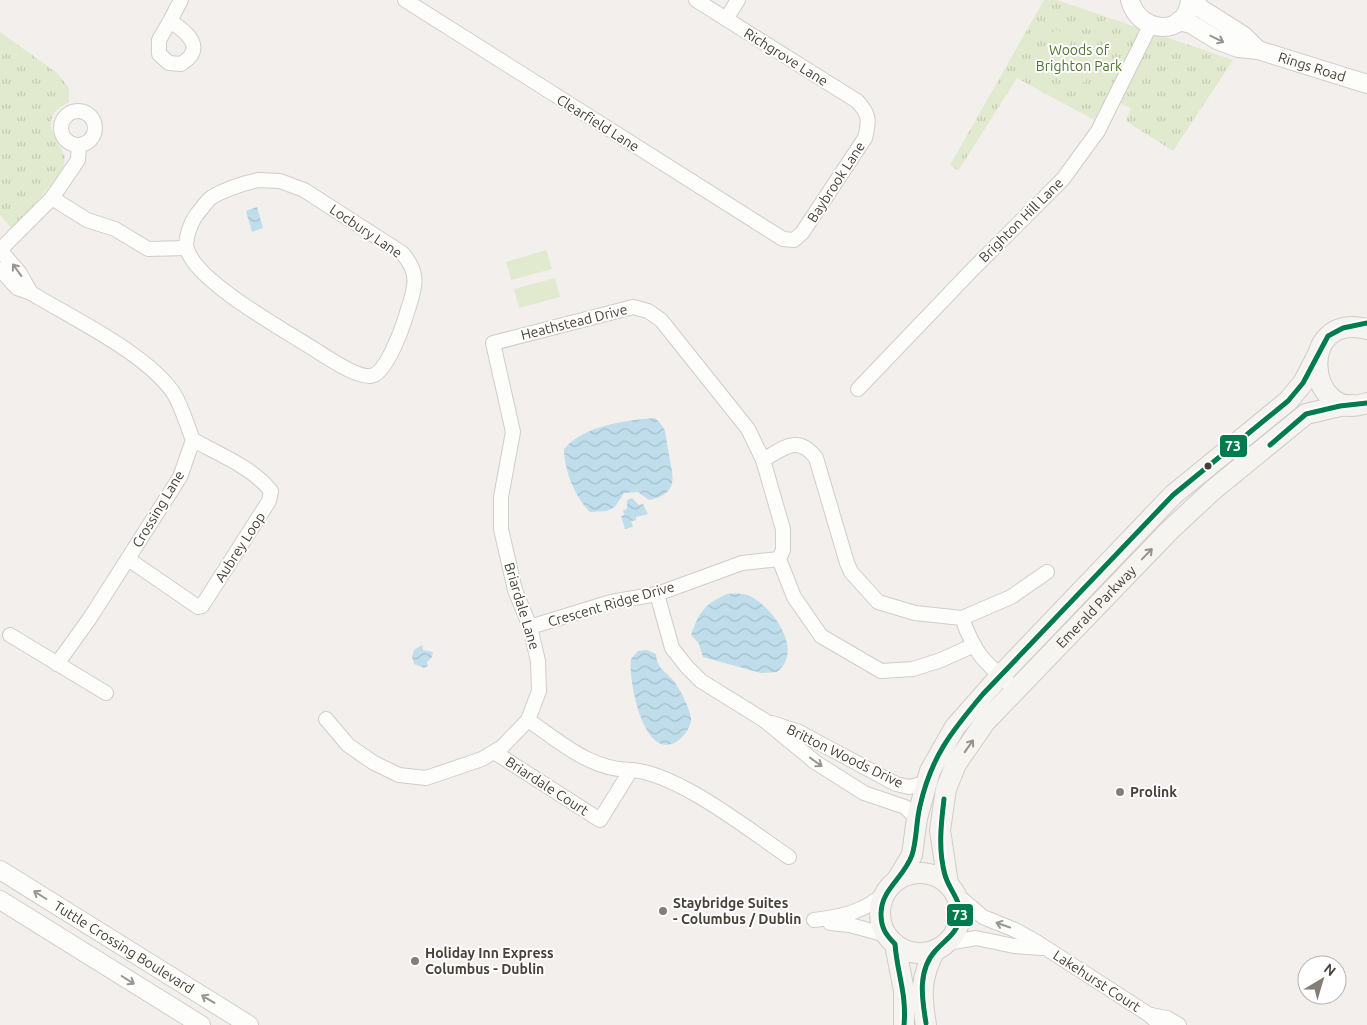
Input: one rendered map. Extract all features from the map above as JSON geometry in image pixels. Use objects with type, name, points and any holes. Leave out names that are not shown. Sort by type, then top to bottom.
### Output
[{"type":"main road","name":"Emerald Parkway","points":[[891,886],[912,855],[917,818],[926,783],[936,756],[955,727],[1000,676],[1173,495],[1288,401],[1303,383],[1323,343],[1335,332],[1364,326]]},
{"type":"main road","points":[[1317,356],[1318,379],[1326,392],[1337,401],[1362,405]]},
{"type":"main road","name":"Emerald Parkway","points":[[952,889],[940,830],[946,789],[956,764],[985,722],[1168,532],[1213,490],[1306,414],[1340,406],[1362,405]]},
{"type":"main road","points":[[904,1025],[904,990],[896,958],[880,914],[891,886],[910,874],[923,873],[936,876],[952,889],[960,907],[960,920],[955,933],[941,947],[925,970],[922,984],[926,1025]]},
{"type":"main road","points":[[890,940],[914,953],[941,947]]},
{"type":"street","points":[[170,21],[182,0]]},
{"type":"street","name":"Clearfield Lane","points":[[405,0],[783,239],[794,240]]},
{"type":"street","name":"Richgrove Lane","points":[[696,0],[857,102],[865,109],[869,120]]},
{"type":"street","points":[[726,19],[738,0]]},
{"type":"street","points":[[1130,0],[1136,16],[1150,26],[1165,27],[1179,21],[1186,14],[1192,0]]},
{"type":"street","name":"Rings Road","points":[[1192,0],[1200,8],[1244,36],[1258,50]]},
{"type":"street","name":"Rings Road","points":[[1179,21],[1191,24],[1217,40],[1238,48],[1258,50],[1367,84]]},
{"type":"street","name":"Brighton Hill Lane","points":[[858,389],[972,270],[1063,179],[1098,131],[1150,26]]},
{"type":"street","name":"Baybrook Lane","points":[[794,240],[802,233],[865,138],[869,120]]},
{"type":"street","points":[[31,293],[19,272],[0,250],[52,198],[78,160],[79,145]]},
{"type":"street","name":"Locbury Lane","points":[[258,180],[280,181],[304,190],[402,253],[412,264],[416,279],[404,322],[396,342],[380,370],[374,375],[366,376],[324,355],[226,291],[193,262],[186,248],[192,221],[210,199],[232,186],[258,180]]},
{"type":"street","points":[[52,198],[87,220],[115,229],[148,249],[186,248]]},
{"type":"street","points":[[0,269],[17,288],[31,293],[129,352],[155,371],[174,395],[193,440]]},
{"type":"street","name":"Heathstead Drive","points":[[508,461],[512,432],[493,343],[633,307],[648,311],[660,320],[681,343],[748,429],[763,460],[783,529],[783,550],[779,559]]},
{"type":"street","name":"Crossing Lane","points":[[57,664],[90,618],[180,477],[193,440]]},
{"type":"street","name":"Aubrey Loop","points":[[128,559],[198,607],[202,606],[269,501],[271,491],[265,483],[193,440]]},
{"type":"street","points":[[763,460],[791,444],[801,445],[810,450],[816,458],[851,572],[878,602],[916,613],[962,618],[1011,597],[1047,572]]},
{"type":"street","name":"Briardale Lane","points":[[326,718],[348,745],[374,763],[399,775],[426,778],[482,759],[506,742],[528,720],[539,690],[539,677],[530,627],[515,590],[501,529],[501,497],[508,461]]},
{"type":"street","points":[[779,559],[794,597],[821,636],[881,671],[913,669],[941,660],[972,646]]},
{"type":"street","name":"Crescent Ridge Drive","points":[[530,627],[611,602],[657,594],[742,563],[779,559]]},
{"type":"street","name":"Britton Woods Drive","points":[[657,594],[672,648],[686,667],[721,695],[764,720],[815,762],[864,793],[905,807],[917,818]]},
{"type":"street","points":[[962,618],[972,646],[979,656],[1015,689]]},
{"type":"street","points":[[10,635],[106,693]]},
{"type":"street","points":[[528,720],[596,764],[613,770],[631,770],[657,775],[684,788],[789,856]]},
{"type":"street","name":"Britton Woods Drive","points":[[764,720],[800,732],[896,784],[909,787],[926,783]]},
{"type":"street","name":"Briardale Court","points":[[494,752],[600,820],[631,770]]},
{"type":"street","name":"Tuttle Crossing Boulevard","points":[[0,870],[249,1025]]},
{"type":"street","points":[[890,940],[850,925],[814,920],[848,915],[873,904],[891,886]]},
{"type":"street","name":"Lakehurst Court","points":[[952,889],[983,918],[1015,930],[1046,948],[1148,1014],[1161,1025]]},
{"type":"street","name":"Tuttle Crossing Boulevard","points":[[0,900],[201,1025]]},
{"type":"street","name":"Lakehurst Court","points":[[941,947],[976,938],[1014,946],[1046,948]]},
{"type":"street","name":"Lakehurst Court","points":[[1148,1014],[1167,1018],[1179,1025]]},
{"type":"green space","name":"Woods of Brighton Park","points":[[1044,0],[1057,0],[1233,60],[1173,151],[1126,121],[1131,108],[1107,97],[1094,120],[1017,78],[958,171],[950,165]]},
{"type":"green space","points":[[1054,29],[1073,35],[1060,75],[1041,69]]},
{"type":"green space","points":[[0,32],[57,73],[69,88],[69,102],[59,108],[51,120],[53,134],[65,156],[63,172],[12,229],[0,215]]},
{"type":"green space","points":[[1080,37],[1098,43],[1085,83],[1066,77]]},
{"type":"green space","points":[[546,250],[552,269],[511,280],[506,262]]},
{"type":"green space","points":[[555,278],[560,297],[519,308],[514,289]]},
{"type":"water","points":[[257,207],[263,228],[252,232],[246,211]]},
{"type":"water","points":[[655,418],[665,432],[672,473],[671,487],[660,497],[649,500],[638,492],[624,493],[615,507],[607,511],[590,512],[571,483],[564,449],[572,441],[593,430],[631,420]]},
{"type":"water","points":[[632,498],[639,505],[643,504],[648,514],[636,517],[636,520],[631,521],[633,527],[625,529],[621,516],[624,515],[623,510],[627,509],[627,500]]},
{"type":"water","points":[[727,594],[745,594],[750,596],[768,610],[776,620],[787,642],[788,653],[785,663],[777,672],[761,673],[703,657],[699,644],[691,635],[700,614],[707,605]]},
{"type":"water","points":[[422,645],[423,650],[433,652],[432,657],[427,662],[428,666],[424,668],[414,664],[412,657],[414,650]]},
{"type":"water","points":[[647,650],[656,654],[659,666],[675,682],[691,716],[690,726],[683,736],[679,740],[667,745],[656,741],[648,731],[641,717],[632,684],[631,659],[638,651]]},
{"type":"transit line","name":"73","points":[[904,1025],[903,993],[895,944],[883,927],[881,919],[882,905],[889,890],[904,870],[912,855],[919,812],[930,773],[952,733],[983,694],[1173,495],[1288,401],[1303,383],[1328,336],[1343,328],[1367,323]]},
{"type":"transit line","name":"73","points":[[1270,445],[1306,414],[1340,406],[1367,403]]},
{"type":"transit line","name":"73","points":[[926,1023],[922,995],[923,976],[926,966],[936,950],[954,932],[960,917],[959,906],[945,875],[941,856],[941,827],[944,799]]},
{"type":"place","name":"Prolink","points":[[1120,792]]},
{"type":"place","name":"Staybridge Suites - Columbus / Dublin","points":[[663,911]]},
{"type":"place","name":"Holiday Inn Express Columbus - Dublin","points":[[415,961]]}]
